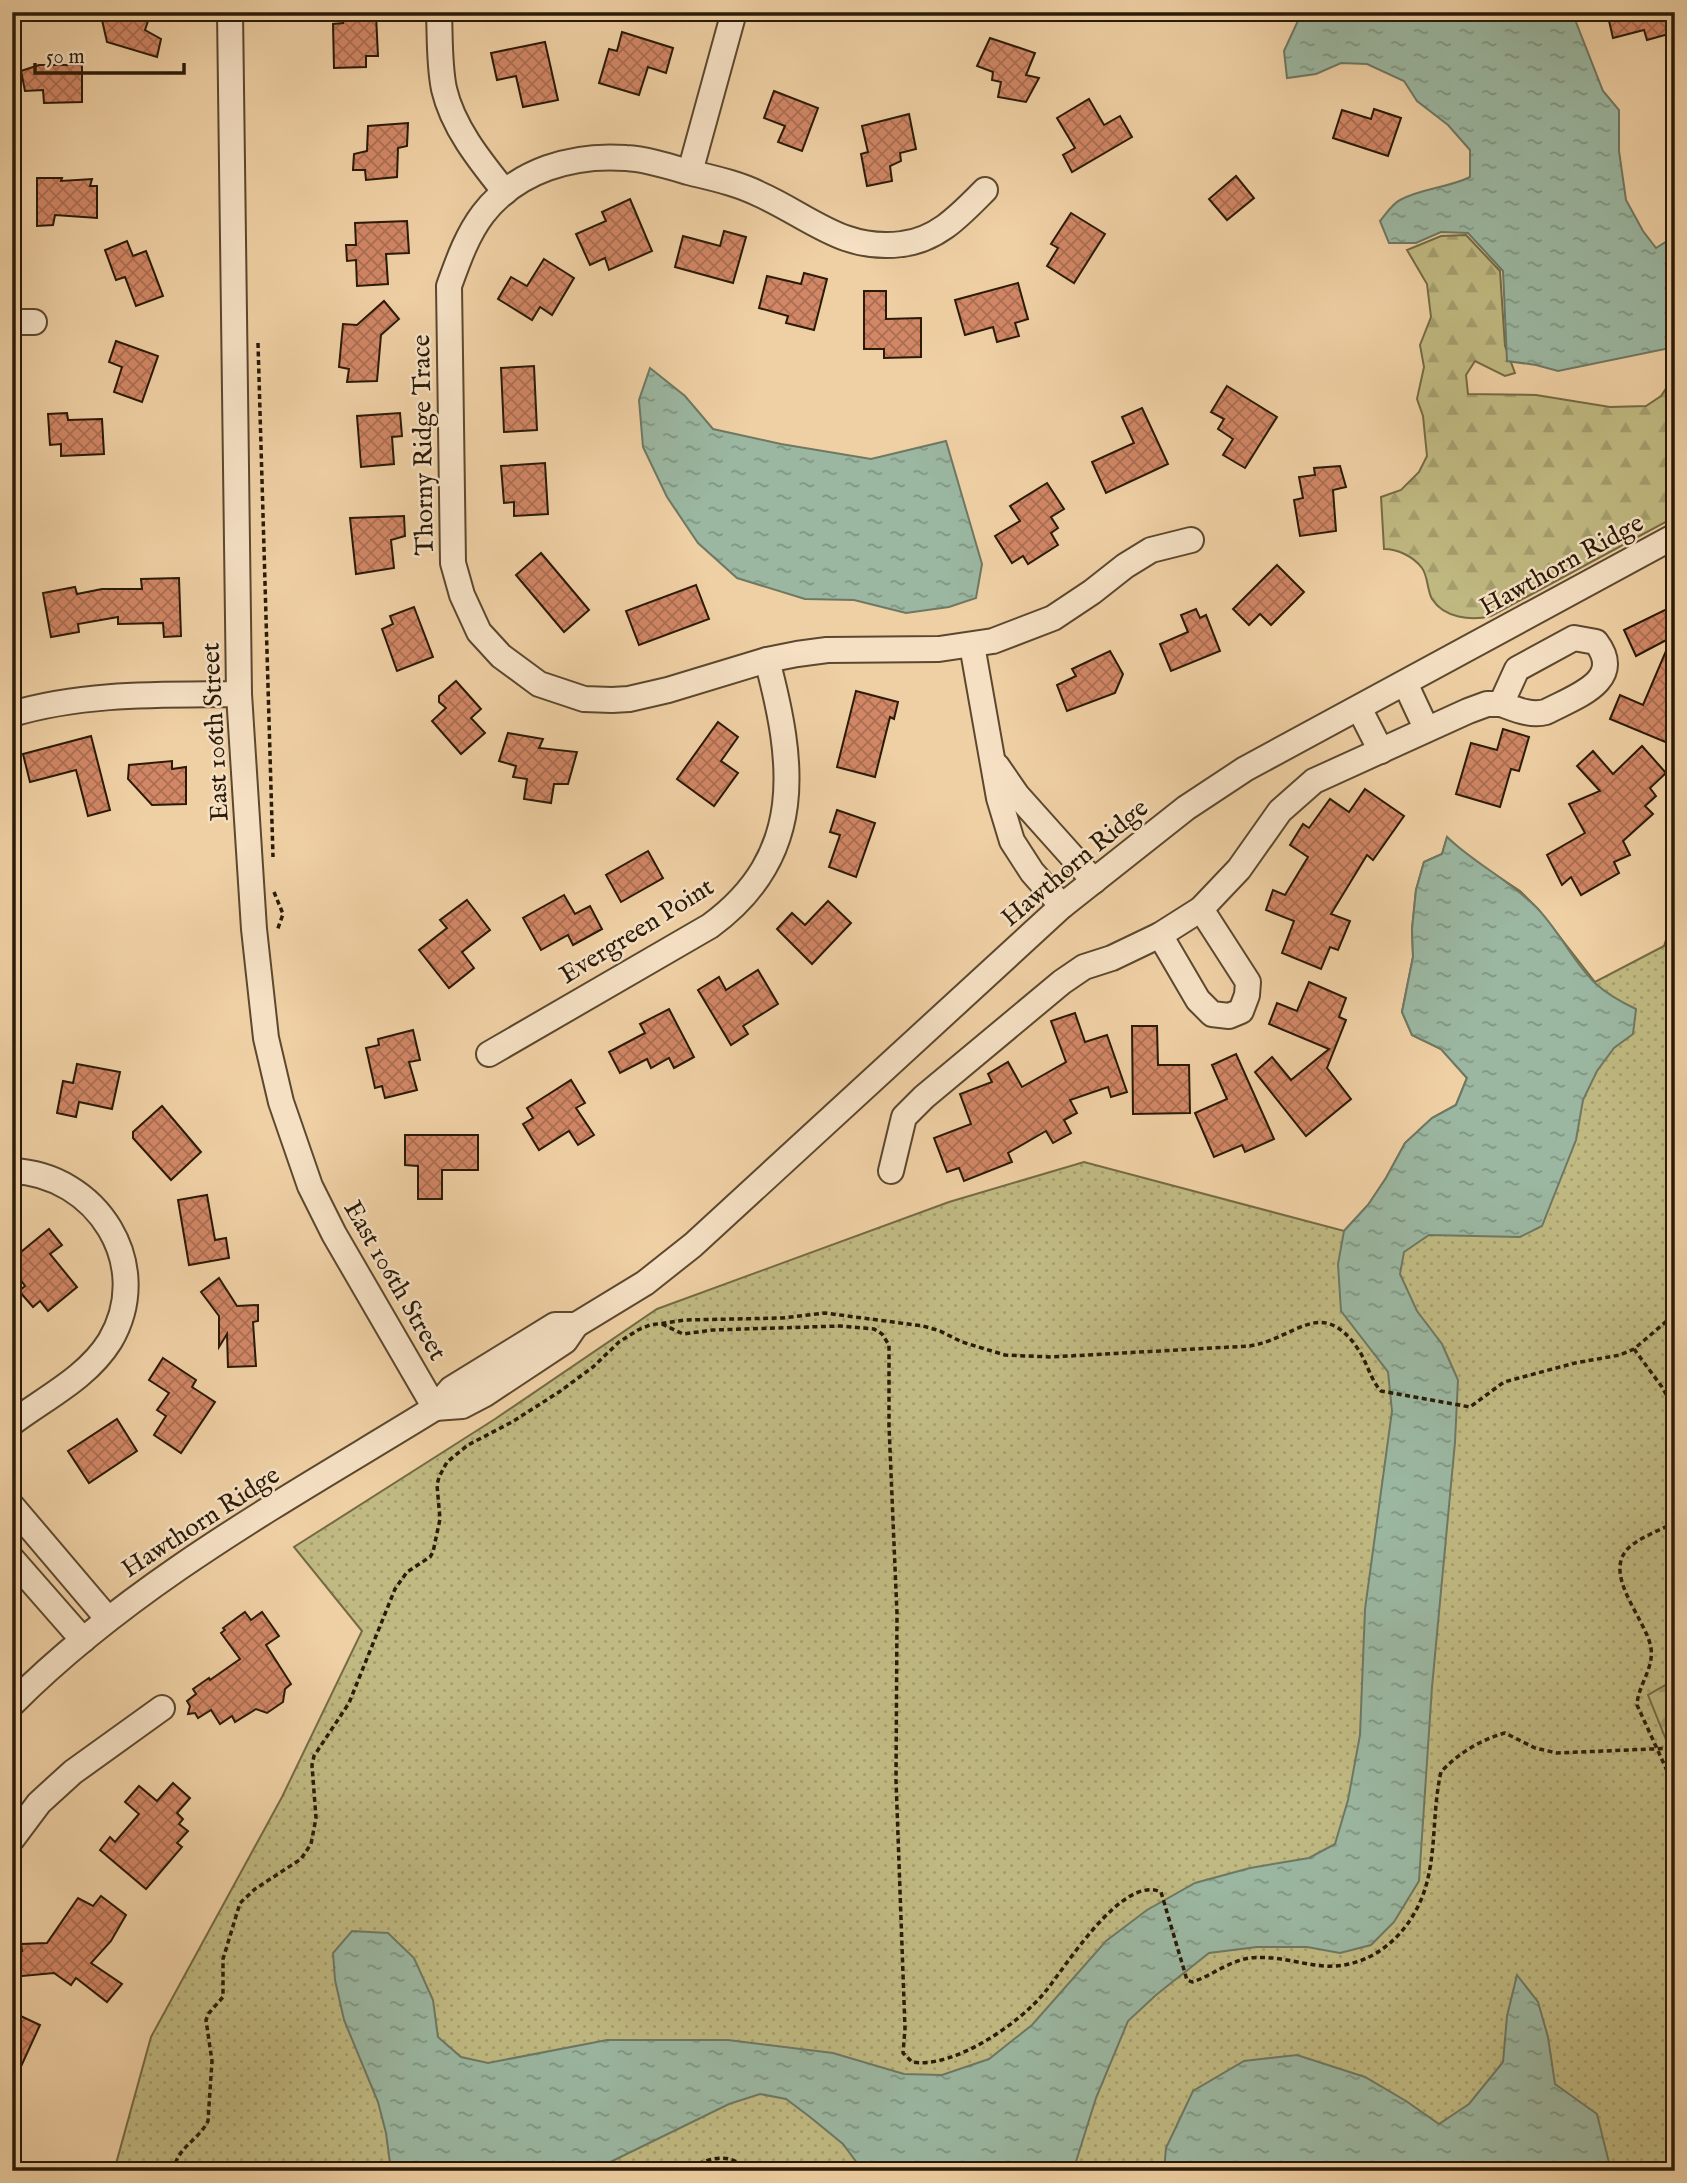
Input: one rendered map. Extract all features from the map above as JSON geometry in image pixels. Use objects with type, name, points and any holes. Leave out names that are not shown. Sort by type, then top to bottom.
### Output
[{"type":"street","name":"East 106th Street","points":[[230,12],[239,694],[259,985],[266,1038],[281,1101],[310,1186],[334,1234],[435,1408]]},
{"type":"street","points":[[439,12],[441,70],[445,93],[462,133],[483,166],[505,192]]},
{"type":"street","points":[[690,172],[734,12]]},
{"type":"street","name":"Thorny Ridge Trace","points":[[985,190],[953,222],[929,237],[902,244],[877,245],[840,237],[759,194],[690,172],[628,158],[585,157],[541,171],[505,192],[484,213],[471,232],[449,286],[453,563],[462,595],[479,632],[501,656],[539,684],[584,699],[629,699],[767,660],[827,650],[939,649],[993,642],[1053,618],[1151,550],[1191,540]]},
{"type":"street","name":"Hawthorn Ridge","points":[[12,1704],[108,1619],[194,1556],[435,1408],[451,1389],[555,1325],[576,1325],[645,1283],[692,1245],[1062,906],[1186,808],[1245,769],[1675,536]]},
{"type":"street","points":[[972,645],[999,798],[1012,841],[1032,872],[1062,906]]},
{"type":"street","name":"Evergreen Point","points":[[489,1054],[710,926],[754,886],[772,853],[783,818],[788,784],[786,744],[767,660]]},
{"type":"street","points":[[1405,683],[1426,728]]},
{"type":"street","points":[[12,714],[84,698],[239,694]]},
{"type":"street","points":[[891,1171],[904,1117],[943,1080],[1084,967],[1112,958],[1160,935],[1201,909],[1240,869],[1280,811],[1298,793],[1314,781],[1426,728],[1487,704],[1501,704]]},
{"type":"street","points":[[1359,708],[1381,751]]},
{"type":"street","points":[[993,760],[1017,795],[1094,881]]},
{"type":"street","points":[[1160,935],[1198,1000],[1212,1014],[1229,1016],[1241,1011],[1248,982],[1201,909]]},
{"type":"street","points":[[12,1171],[30,1172],[52,1178],[93,1205],[116,1241],[124,1279],[120,1318],[110,1340],[96,1359],[71,1382],[12,1423]]},
{"type":"street","points":[[12,1506],[108,1619]]},
{"type":"street","points":[[12,1559],[83,1640]]},
{"type":"street","points":[[12,1839],[39,1803],[73,1772],[162,1708]]},
{"type":"path","points":[[258,339],[274,865]]},
{"type":"path","points":[[274,892],[283,914],[275,935]]},
{"type":"path","points":[[173,2171],[184,2147],[208,2122],[212,2061],[206,2020],[223,1997],[223,1959],[236,1912],[246,1896],[301,1859],[311,1844],[316,1818],[312,1765],[314,1756],[349,1703],[395,1589],[407,1572],[430,1557],[433,1552],[440,1519],[437,1485],[443,1468],[457,1452],[512,1422],[570,1384],[619,1342],[638,1330],[660,1323],[708,1318],[782,1318],[811,1313],[848,1315],[923,1326],[1005,1355],[1051,1357],[1249,1346],[1269,1342],[1312,1323],[1326,1322],[1341,1328],[1351,1339],[1378,1388],[1385,1393],[1470,1407],[1504,1382],[1576,1363],[1620,1355],[1634,1349],[1675,1314]]},
{"type":"path","points":[[660,1323],[683,1334],[803,1326],[865,1328],[882,1334],[889,1345],[889,1426],[897,1614],[896,1780],[905,2029],[903,2053],[906,2059],[921,2064],[934,2063],[987,2040],[1045,1993],[1084,1938],[1100,1921],[1139,1894],[1152,1890],[1161,1892],[1187,1980],[1192,1982],[1249,1958],[1267,1957],[1306,1964],[1347,1966],[1367,1959],[1384,1948],[1410,1923],[1425,1889],[1441,1772],[1450,1761],[1505,1732],[1535,1748],[1557,1753],[1675,1748]]},
{"type":"path","points":[[1634,1349],[1675,1410]]},
{"type":"path","points":[[1675,1522],[1629,1547],[1620,1568],[1623,1585],[1651,1647],[1650,1663],[1637,1696],[1637,1704],[1675,1788]]},
{"type":"path","points":[[683,2171],[703,2161],[723,2157],[737,2162],[746,2171]]},
{"type":"green space","points":[[1466,235],[1500,271],[1505,346],[1515,373],[1505,376],[1475,361],[1466,375],[1468,394],[1536,395],[1610,407],[1646,406],[1661,396],[1675,375],[1675,517],[1491,616],[1475,618],[1458,616],[1443,610],[1432,599],[1422,568],[1405,554],[1384,549],[1381,497],[1401,490],[1419,472],[1427,456],[1423,416],[1417,399],[1424,367],[1420,345],[1431,317],[1427,284],[1407,250],[1441,236]]},
{"type":"green space","points":[[1447,837],[1466,855],[1520,891],[1538,909],[1595,982],[1664,946],[1675,913],[1675,2171],[114,2171],[151,2037],[282,1797],[362,1631],[294,1547],[495,1419],[657,1309],[949,1202],[1084,1162],[1344,1231],[1368,1205],[1405,1143],[1432,1118],[1456,1105],[1467,1078],[1441,1049],[1412,1035],[1402,1012],[1413,957],[1412,929],[1416,890],[1424,862],[1442,854]]},
{"type":"green space","points":[[1675,1663],[1675,1762],[1648,1695],[1667,1684]]},
{"type":"water","points":[[1302,12],[1572,12],[1603,91],[1619,110],[1619,151],[1626,200],[1656,248],[1675,236],[1675,347],[1558,371],[1507,361],[1503,271],[1468,233],[1441,232],[1416,243],[1389,243],[1380,221],[1400,200],[1470,177],[1470,150],[1448,125],[1417,101],[1404,81],[1367,64],[1341,63],[1316,74],[1287,78],[1284,51]]},
{"type":"water","points":[[650,368],[685,396],[713,429],[871,459],[946,441],[982,564],[976,598],[949,607],[906,613],[854,600],[805,599],[737,578],[698,543],[667,497],[643,447],[639,400]]},
{"type":"water","points":[[1447,837],[1536,907],[1595,983],[1614,998],[1636,1009],[1633,1034],[1614,1048],[1597,1071],[1583,1100],[1576,1140],[1542,1226],[1520,1237],[1429,1235],[1404,1252],[1400,1274],[1417,1311],[1442,1344],[1458,1380],[1419,1881],[1394,1922],[1371,1945],[1340,1953],[1307,1947],[1257,1947],[1209,1953],[1128,2021],[1096,2098],[1073,2171],[863,2171],[843,2144],[786,2099],[760,2094],[729,2104],[592,2171],[391,2171],[386,2133],[378,2102],[344,2020],[335,1980],[333,1953],[352,1931],[388,1933],[414,1958],[433,2000],[438,2037],[461,2057],[488,2063],[607,2040],[728,2040],[833,2053],[904,2074],[942,2075],[989,2059],[1032,2025],[1106,1941],[1147,1910],[1195,1883],[1250,1868],[1309,1858],[1335,1844],[1348,1800],[1360,1735],[1365,1609],[1392,1411],[1388,1372],[1341,1311],[1338,1264],[1344,1231],[1368,1205],[1405,1143],[1432,1118],[1456,1105],[1467,1078],[1441,1049],[1412,1035],[1402,1012],[1413,957],[1412,929],[1416,890],[1424,862],[1442,854]]},
{"type":"water","points":[[1517,1975],[1538,2002],[1548,2037],[1555,2084],[1597,2114],[1611,2171],[1164,2171],[1166,2148],[1193,2091],[1244,2061],[1297,2055],[1365,2077],[1439,2124],[1469,2104],[1503,2062],[1507,2016]]},
{"type":"building","points":[[105,12],[151,12],[145,30],[161,39],[157,57],[107,42],[102,20]]},
{"type":"building","points":[[1607,12],[1667,12],[1672,33],[1647,40],[1644,30],[1613,38]]},
{"type":"building","points":[[376,15],[378,56],[366,56],[366,67],[334,68],[333,24],[343,23],[343,16]]},
{"type":"building","points":[[622,32],[673,48],[666,73],[648,67],[639,95],[599,83],[609,49],[617,51]]},
{"type":"building","points":[[990,38],[1035,53],[1026,75],[1039,78],[1026,102],[998,97],[1001,82],[992,80],[993,72],[977,66]]},
{"type":"building","points":[[545,42],[558,100],[523,107],[516,76],[497,80],[491,53]]},
{"type":"building","points":[[39,65],[82,65],[82,102],[44,103],[43,90],[25,91],[21,71]]},
{"type":"building","points":[[774,91],[818,108],[802,151],[778,142],[785,126],[764,118]]},
{"type":"building","points":[[1089,99],[1104,125],[1120,116],[1132,137],[1072,172],[1063,155],[1075,148],[1057,118]]},
{"type":"building","points":[[1374,109],[1401,118],[1388,156],[1333,138],[1342,110],[1371,119]]},
{"type":"building","points":[[909,114],[916,149],[900,153],[901,161],[890,166],[892,181],[867,186],[861,154],[868,152],[862,126]]},
{"type":"building","points":[[408,123],[407,146],[398,148],[397,177],[366,180],[365,170],[353,170],[354,154],[367,151],[368,126]]},
{"type":"building","points":[[1236,176],[1254,198],[1227,220],[1209,199]]},
{"type":"building","points":[[37,178],[62,178],[61,181],[92,179],[90,186],[97,186],[97,218],[55,215],[53,225],[37,226]]},
{"type":"building","points":[[630,199],[652,251],[609,270],[605,258],[590,265],[576,234],[606,221],[602,212]]},
{"type":"building","points":[[1071,213],[1105,234],[1074,283],[1047,266],[1058,248],[1051,244]]},
{"type":"building","points":[[407,221],[409,253],[386,254],[388,284],[357,286],[356,260],[347,261],[346,245],[356,245],[355,223]]},
{"type":"building","points":[[724,231],[746,237],[733,283],[675,267],[683,236],[720,246]]},
{"type":"building","points":[[127,241],[133,256],[146,251],[163,296],[136,306],[125,277],[116,280],[105,250]]},
{"type":"building","points":[[544,259],[574,278],[552,315],[540,307],[532,320],[498,299],[511,277],[527,286]]},
{"type":"building","points":[[804,273],[827,279],[814,330],[786,323],[788,316],[759,308],[767,276],[801,284]]},
{"type":"building","points":[[1018,283],[1028,319],[1015,323],[1019,336],[997,342],[993,327],[965,335],[955,300]]},
{"type":"building","points":[[864,291],[886,291],[886,319],[921,318],[921,357],[884,358],[884,349],[864,349]]},
{"type":"building","points":[[384,301],[399,319],[381,335],[377,381],[347,382],[349,369],[339,367],[343,324],[357,325]]},
{"type":"building","points":[[116,341],[158,356],[142,402],[114,392],[122,367],[109,362]]},
{"type":"building","points":[[534,366],[537,430],[504,432],[501,368]]},
{"type":"building","points":[[1227,386],[1277,417],[1245,468],[1223,455],[1233,439],[1218,429],[1224,419],[1211,412]]},
{"type":"building","points":[[1142,408],[1168,464],[1106,493],[1092,462],[1134,443],[1122,417]]},
{"type":"building","points":[[67,413],[68,420],[102,419],[104,454],[61,456],[61,444],[50,445],[48,414]]},
{"type":"building","points":[[400,413],[402,436],[392,437],[394,464],[361,467],[357,416]]},
{"type":"building","points":[[545,463],[548,514],[514,516],[514,502],[504,503],[501,466]]},
{"type":"building","points":[[1340,466],[1346,487],[1333,490],[1336,531],[1300,536],[1294,500],[1303,498],[1299,477],[1315,475],[1314,468]]},
{"type":"building","points":[[1047,483],[1064,509],[1051,517],[1058,528],[1051,533],[1058,545],[1028,564],[1023,556],[1012,563],[995,536],[1020,521],[1010,506]]},
{"type":"building","points":[[404,516],[405,536],[391,540],[394,568],[356,574],[350,518]]},
{"type":"building","points":[[541,553],[589,610],[564,632],[516,575]]},
{"type":"building","points":[[1277,565],[1304,592],[1271,625],[1260,614],[1249,625],[1233,609]]},
{"type":"building","points":[[179,578],[181,636],[164,637],[163,623],[118,624],[118,617],[78,624],[79,632],[51,637],[43,593],[75,587],[77,594],[102,589],[142,589],[141,579]]},
{"type":"building","points":[[696,585],[709,619],[639,645],[626,611]]},
{"type":"building","points":[[1675,605],[1675,746],[1610,719],[1620,695],[1643,705],[1672,637],[1636,656],[1624,630]]},
{"type":"building","points":[[414,607],[433,657],[397,671],[382,629],[393,624],[390,616]]},
{"type":"building","points":[[1196,609],[1200,618],[1206,615],[1220,651],[1171,671],[1160,644],[1188,632],[1181,615]]},
{"type":"building","points":[[1110,651],[1123,674],[1115,693],[1067,711],[1057,685],[1076,676],[1072,669]]},
{"type":"building","points":[[456,681],[481,709],[471,718],[485,733],[461,754],[432,721],[446,708],[439,702],[439,696]]},
{"type":"building","points":[[856,691],[898,702],[894,719],[890,717],[875,777],[837,767]]},
{"type":"building","points":[[718,722],[738,737],[721,761],[738,773],[714,806],[677,779]]},
{"type":"building","points":[[1503,729],[1529,737],[1519,771],[1511,769],[1500,807],[1456,794],[1471,743],[1497,750]]},
{"type":"building","points":[[508,733],[543,739],[539,748],[577,752],[568,784],[554,784],[551,803],[524,799],[527,779],[513,777],[516,766],[499,761]]},
{"type":"building","points":[[91,736],[110,810],[88,816],[76,770],[30,782],[23,754]]},
{"type":"building","points":[[1642,746],[1666,773],[1650,788],[1656,796],[1645,806],[1653,814],[1623,841],[1630,855],[1614,862],[1619,873],[1581,895],[1571,877],[1562,885],[1547,855],[1585,833],[1569,804],[1600,791],[1577,766],[1593,751],[1613,774]]},
{"type":"building","points":[[172,761],[172,769],[186,767],[186,804],[152,805],[128,779],[129,765]]},
{"type":"building","points":[[1365,789],[1404,816],[1373,860],[1367,855],[1331,914],[1350,921],[1338,950],[1330,947],[1321,969],[1282,953],[1294,921],[1266,910],[1273,890],[1285,895],[1308,857],[1290,845],[1303,824],[1309,828],[1330,799],[1349,812]]},
{"type":"building","points":[[837,810],[875,823],[856,877],[829,867],[840,835],[830,832]]},
{"type":"building","points":[[648,851],[663,878],[621,902],[606,875]]},
{"type":"building","points":[[564,895],[575,914],[590,906],[602,929],[573,945],[568,935],[541,950],[523,918]]},
{"type":"building","points":[[467,900],[490,930],[462,952],[474,968],[449,988],[419,950],[447,928],[440,920]]},
{"type":"building","points":[[828,901],[851,923],[812,964],[777,929],[792,913],[805,925]]},
{"type":"building","points":[[758,970],[778,1004],[743,1026],[748,1034],[731,1045],[698,990],[719,977],[726,990]]},
{"type":"building","points":[[1309,982],[1346,998],[1339,1017],[1346,1020],[1327,1068],[1351,1099],[1306,1136],[1255,1072],[1272,1057],[1291,1080],[1329,1049],[1269,1024],[1277,1003],[1297,1011]]},
{"type":"building","points":[[669,1009],[694,1057],[674,1068],[669,1058],[651,1068],[647,1059],[620,1073],[609,1052],[645,1033],[640,1024]]},
{"type":"building","points":[[1075,1013],[1085,1042],[1107,1035],[1127,1092],[1111,1097],[1108,1087],[1070,1100],[1077,1113],[1064,1120],[1071,1133],[1053,1143],[1046,1131],[1008,1153],[1012,1162],[964,1181],[959,1168],[947,1172],[934,1138],[971,1124],[960,1094],[992,1082],[988,1074],[1008,1062],[1022,1087],[1066,1062],[1051,1021]]},
{"type":"building","points":[[1132,1026],[1157,1026],[1158,1065],[1189,1065],[1190,1113],[1133,1114]]},
{"type":"building","points":[[413,1030],[420,1060],[409,1062],[417,1090],[385,1098],[382,1086],[375,1088],[366,1048],[379,1045],[378,1039]]},
{"type":"building","points":[[1236,1054],[1274,1139],[1245,1152],[1242,1145],[1214,1157],[1195,1113],[1227,1099],[1212,1065]]},
{"type":"building","points":[[77,1064],[120,1072],[112,1109],[79,1102],[76,1117],[57,1113],[63,1081],[73,1083]]},
{"type":"building","points":[[571,1080],[585,1103],[576,1108],[594,1135],[578,1145],[569,1131],[539,1150],[523,1124],[533,1118],[527,1108]]},
{"type":"building","points":[[162,1106],[201,1152],[171,1180],[133,1138],[133,1132]]},
{"type":"building","points":[[405,1135],[478,1135],[478,1170],[442,1170],[442,1199],[418,1199],[418,1166],[405,1165]]},
{"type":"building","points":[[207,1195],[215,1240],[226,1238],[229,1258],[189,1265],[178,1200]]},
{"type":"building","points":[[49,1229],[62,1245],[50,1254],[77,1287],[48,1311],[40,1301],[33,1307],[19,1291],[25,1286],[15,1272],[16,1256]]},
{"type":"building","points":[[219,1278],[237,1306],[258,1305],[258,1321],[253,1322],[256,1366],[228,1367],[227,1334],[219,1347],[219,1316],[201,1292]]},
{"type":"building","points":[[163,1358],[196,1380],[192,1387],[215,1402],[181,1453],[154,1435],[166,1416],[157,1410],[169,1393],[149,1380]]},
{"type":"building","points":[[117,1419],[137,1451],[89,1483],[68,1451]]},
{"type":"building","points":[[245,1612],[251,1620],[262,1612],[279,1636],[266,1645],[291,1684],[285,1689],[283,1702],[267,1713],[256,1709],[235,1722],[232,1716],[220,1724],[211,1710],[198,1718],[195,1713],[188,1714],[190,1706],[187,1701],[196,1694],[193,1689],[240,1659],[221,1633],[225,1630],[223,1628]]},
{"type":"building","points":[[173,1783],[190,1798],[177,1813],[183,1819],[179,1824],[188,1831],[177,1843],[182,1847],[146,1889],[100,1850],[110,1837],[115,1842],[139,1814],[125,1802],[139,1786],[157,1801]]},
{"type":"building","points":[[101,1896],[126,1915],[111,1941],[91,1963],[122,1984],[107,2002],[76,1978],[71,1985],[54,1973],[12,1977],[12,1952],[22,1951],[21,1944],[47,1943],[78,1898],[93,1906]]},
{"type":"building","points":[[12,2012],[40,2025],[12,2086]]}]
